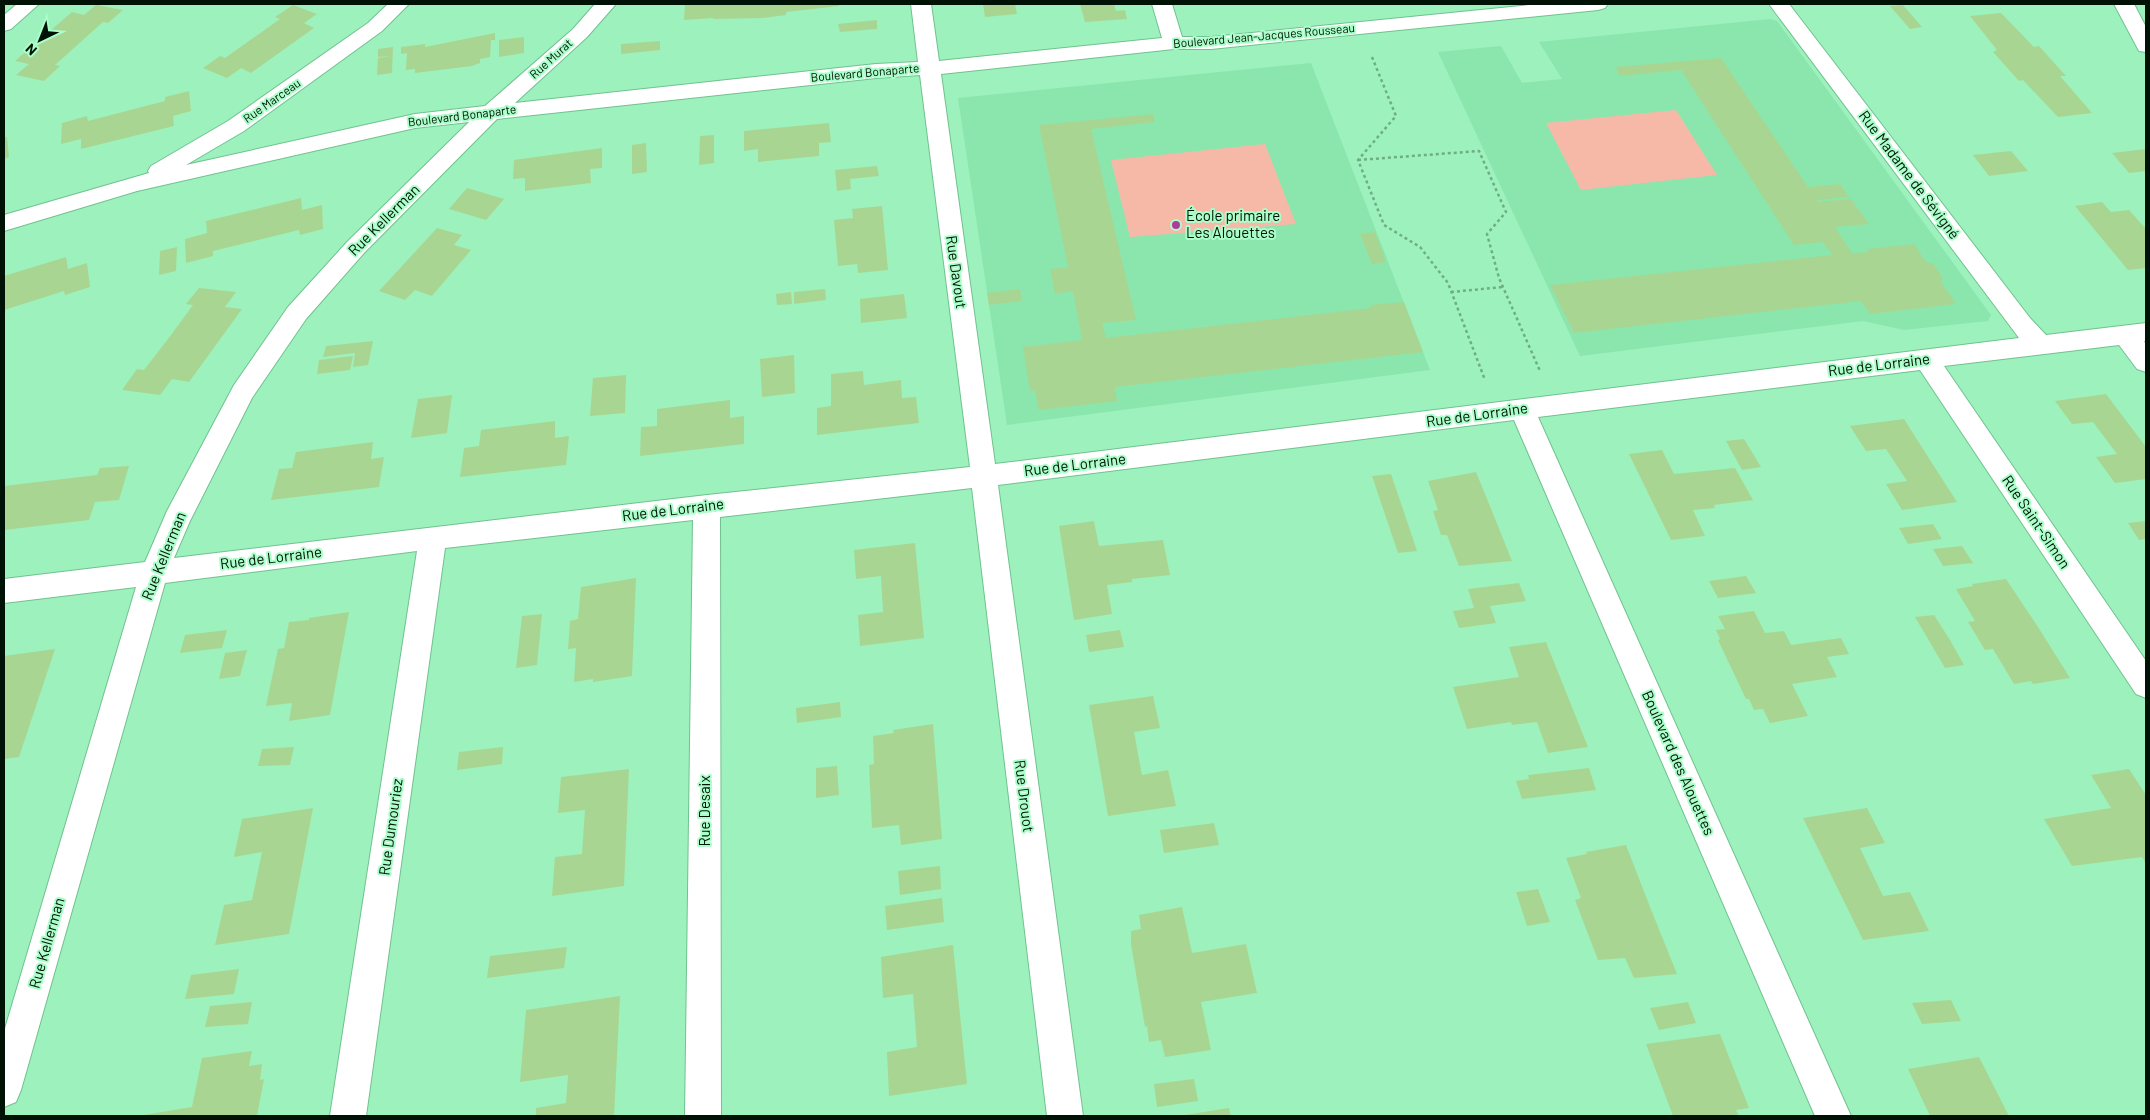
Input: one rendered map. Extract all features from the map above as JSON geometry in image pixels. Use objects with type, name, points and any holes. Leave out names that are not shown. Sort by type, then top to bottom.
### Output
[{"type":"street","points":[[4,25],[29,4]]},
{"type":"street","name":"Rue Marceau","points":[[136,184],[236,126],[375,27],[399,4]]},
{"type":"street","name":"Rue Murat","points":[[492,112],[580,33],[606,4]]},
{"type":"street","name":"Rue Davout","points":[[921,4],[984,476]]},
{"type":"street","points":[[1162,4],[1174,44]]},
{"type":"street","name":"Boulevard Jean-Jacques Rousseau","points":[[930,68],[1174,44],[1211,43],[1598,4]]},
{"type":"street","name":"Rue Madame de Sévigné","points":[[1779,4],[2021,324],[2040,344]]},
{"type":"street","points":[[2124,4],[2146,46]]},
{"type":"street","name":"Boulevard Bonaparte","points":[[4,223],[136,184],[415,121],[876,71],[930,68]]},
{"type":"street","name":"Rue Kellerman","points":[[4,1090],[154,572],[177,519],[243,392],[298,313],[356,247],[492,112]]},
{"type":"street","points":[[2135,333],[2146,362]]},
{"type":"street","name":"Rue de Lorraine","points":[[4,590],[707,506],[984,476],[2135,333]]},
{"type":"street","name":"Rue Saint-Simon","points":[[1926,359],[2146,685]]},
{"type":"street","name":"Boulevard des Alouettes","points":[[1510,411],[1833,1116]]},
{"type":"street","name":"Rue Drouot","points":[[984,476],[1065,1116]]},
{"type":"street","name":"Rue Desaix","points":[[703,1116],[707,506]]},
{"type":"street","name":"Rue Dumouriez","points":[[348,1116],[433,538]]},
{"type":"path","points":[[1358,160],[1396,116],[1361,28]]},
{"type":"path","points":[[1358,160],[1479,151],[1506,212],[1487,234],[1503,287],[1555,404]]},
{"type":"path","points":[[1358,160],[1384,225],[1420,248],[1448,283],[1510,411]]},
{"type":"path","points":[[1451,292],[1503,287]]},
{"type":"shaded area","points":[[1770,19],[1777,21],[1991,315],[1988,321],[1904,330],[1863,321],[1580,356],[1438,52],[1501,46],[1522,83],[1562,79],[1539,42]]},
{"type":"shaded area","name":"École primaire Les Alouettes","points":[[1311,63],[1430,370],[1007,425],[958,98]]},
{"type":"shaded area","points":[[1676,110],[1717,175],[1581,190],[1546,123]]},
{"type":"shaded area","points":[[1265,144],[1296,224],[1130,237],[1111,160]]},
{"type":"building","points":[[685,4],[839,4],[839,6],[786,12],[786,15],[763,18],[684,20]]},
{"type":"building","points":[[983,4],[1015,4],[1017,14],[985,17]]},
{"type":"building","points":[[1080,4],[1114,4],[1116,11],[1125,10],[1127,19],[1085,22]]},
{"type":"building","points":[[96,5],[123,10],[108,23],[103,22],[55,65],[60,66],[44,81],[16,75],[29,64],[15,61],[72,12],[84,15]]},
{"type":"building","points":[[293,5],[317,14],[304,23],[314,28],[251,73],[241,68],[227,78],[203,68],[220,56],[225,58],[280,19],[275,17]]},
{"type":"building","points":[[1903,5],[1922,27],[1910,29],[1890,6]]},
{"type":"building","points":[[2001,13],[2034,47],[2039,46],[2066,76],[2060,76],[2092,113],[2058,117],[2023,80],[2019,81],[1993,52],[1997,50],[1970,16]]},
{"type":"building","points":[[877,20],[877,29],[840,32],[838,24]]},
{"type":"building","points":[[495,33],[495,40],[491,40],[490,57],[480,59],[480,63],[472,66],[415,73],[415,69],[406,70],[407,53],[401,54],[401,47],[425,44],[425,47]]},
{"type":"building","points":[[524,37],[524,53],[499,57],[499,40]]},
{"type":"building","points":[[660,41],[660,50],[621,54],[621,44]]},
{"type":"building","points":[[393,47],[392,73],[377,75],[378,58],[390,56],[378,57],[378,49]]},
{"type":"building","points":[[1721,58],[1808,187],[1840,184],[1849,197],[1817,200],[1818,202],[1851,199],[1869,224],[1835,227],[1852,253],[1869,252],[1867,249],[1914,244],[1926,262],[1933,264],[1943,278],[1941,282],[1956,304],[1870,314],[1861,301],[1574,333],[1550,285],[1832,255],[1823,242],[1794,245],[1681,70],[1620,76],[1615,67]]},
{"type":"building","points":[[189,91],[191,111],[173,116],[174,126],[81,149],[81,139],[61,144],[62,123],[87,116],[88,121],[165,101],[165,97]]},
{"type":"building","points":[[1153,114],[1155,122],[1091,129],[1136,320],[1102,323],[1106,338],[1371,308],[1370,305],[1404,302],[1423,352],[1115,387],[1117,401],[1039,410],[1035,390],[1030,391],[1023,347],[1082,340],[1073,291],[1055,294],[1050,269],[1068,267],[1039,125]]},
{"type":"building","points":[[829,123],[831,142],[819,143],[819,156],[758,162],[758,149],[744,151],[744,131]]},
{"type":"building","points":[[714,135],[714,163],[699,165],[700,136]]},
{"type":"building","points":[[4,137],[7,137],[9,157],[4,159]]},
{"type":"building","points":[[646,143],[647,172],[632,174],[632,145]]},
{"type":"building","points":[[602,148],[602,168],[590,169],[591,183],[525,191],[525,178],[513,179],[514,160]]},
{"type":"building","points":[[2146,149],[2146,171],[2129,173],[2112,153]]},
{"type":"building","points":[[2011,151],[2028,171],[1989,176],[1973,155]]},
{"type":"building","points":[[877,166],[879,176],[850,179],[851,189],[837,191],[835,170]]},
{"type":"building","points":[[467,188],[504,199],[486,220],[449,209]]},
{"type":"building","points":[[301,198],[302,210],[322,205],[323,229],[300,235],[299,230],[213,251],[213,256],[186,263],[185,239],[207,233],[206,221]]},
{"type":"building","points":[[2102,202],[2111,212],[2129,210],[2146,229],[2146,268],[2128,270],[2075,206]]},
{"type":"building","points":[[882,206],[888,270],[858,273],[857,264],[838,266],[834,220],[853,218],[852,209]]},
{"type":"building","points":[[437,228],[462,235],[454,245],[471,250],[432,296],[415,290],[405,300],[379,291]]},
{"type":"building","points":[[1375,232],[1386,262],[1372,264],[1360,234]]},
{"type":"building","points":[[177,247],[176,271],[159,275],[160,251]]},
{"type":"building","points":[[66,257],[68,269],[87,263],[90,287],[65,295],[64,291],[4,310],[4,276]]},
{"type":"building","points":[[199,288],[236,292],[225,307],[242,309],[189,382],[172,379],[160,395],[122,390],[137,369],[144,370],[168,339],[193,305],[186,304]]},
{"type":"building","points":[[825,289],[826,300],[794,304],[794,292]]},
{"type":"building","points":[[1020,289],[1022,301],[989,305],[987,293]]},
{"type":"building","points":[[791,292],[792,304],[777,305],[776,294]]},
{"type":"building","points":[[904,294],[907,318],[861,323],[860,299]]},
{"type":"building","points":[[373,341],[368,365],[353,367],[355,353],[323,357],[326,346]]},
{"type":"building","points":[[794,355],[795,393],[762,397],[760,359]]},
{"type":"building","points":[[353,356],[350,370],[317,374],[319,360]]},
{"type":"building","points":[[863,371],[864,385],[901,380],[902,398],[916,397],[919,423],[817,435],[817,408],[831,406],[831,374]]},
{"type":"building","points":[[626,375],[625,413],[590,416],[593,378]]},
{"type":"building","points":[[2106,394],[2146,447],[2146,479],[2115,483],[2096,457],[2117,454],[2093,422],[2072,424],[2055,401]]},
{"type":"building","points":[[452,395],[447,433],[411,438],[418,399]]},
{"type":"building","points":[[730,400],[730,418],[744,416],[744,444],[640,456],[641,427],[657,426],[657,409]]},
{"type":"building","points":[[1904,419],[1957,502],[1902,510],[1886,484],[1907,481],[1886,449],[1866,451],[1850,426]]},
{"type":"building","points":[[555,421],[555,438],[569,436],[566,465],[460,477],[464,448],[479,446],[481,430]]},
{"type":"building","points":[[1744,439],[1761,467],[1742,470],[1726,441]]},
{"type":"building","points":[[373,442],[371,459],[384,457],[379,487],[271,500],[279,469],[292,468],[296,452]]},
{"type":"building","points":[[1662,450],[1674,474],[1735,468],[1753,500],[1714,505],[1715,508],[1693,510],[1705,536],[1671,540],[1629,454]]},
{"type":"building","points":[[129,466],[119,500],[95,502],[89,520],[4,530],[4,486],[97,475],[100,468]]},
{"type":"building","points":[[1476,472],[1512,561],[1459,566],[1447,535],[1441,535],[1433,511],[1438,510],[1428,481]]},
{"type":"building","points":[[1391,474],[1417,551],[1398,553],[1372,476]]},
{"type":"building","points":[[1094,521],[1099,546],[1163,540],[1170,575],[1132,579],[1132,582],[1107,585],[1112,614],[1074,620],[1059,526]]},
{"type":"building","points":[[2146,521],[2146,539],[2139,540],[2128,523]]},
{"type":"building","points":[[1933,524],[1942,539],[1908,544],[1899,528]]},
{"type":"building","points":[[915,543],[924,638],[860,646],[858,615],[883,612],[881,576],[856,579],[854,550]]},
{"type":"building","points":[[1962,546],[1973,563],[1943,566],[1933,549]]},
{"type":"building","points":[[1746,576],[1756,593],[1718,598],[1709,581]]},
{"type":"building","points":[[636,578],[632,676],[593,682],[593,679],[574,682],[576,648],[568,649],[570,621],[578,619],[581,587]]},
{"type":"building","points":[[2006,579],[2070,678],[2033,684],[2031,681],[2014,684],[1993,649],[1985,650],[1968,622],[1975,621],[1956,589],[1973,586],[1972,584]]},
{"type":"building","points":[[1519,583],[1526,601],[1490,606],[1496,623],[1459,628],[1453,611],[1474,608],[1468,589]]},
{"type":"building","points":[[1754,611],[1765,633],[1784,631],[1791,645],[1841,638],[1849,654],[1827,657],[1837,677],[1792,684],[1808,716],[1770,723],[1763,709],[1754,710],[1749,699],[1746,699],[1718,640],[1720,639],[1716,630],[1725,629],[1718,616]]},
{"type":"building","points":[[349,612],[330,715],[289,721],[292,703],[266,706],[278,649],[284,648],[289,622]]},
{"type":"building","points":[[542,614],[537,665],[516,668],[522,616]]},
{"type":"building","points":[[1934,615],[1964,665],[1945,668],[1915,617]]},
{"type":"building","points":[[227,630],[222,648],[180,653],[185,635]]},
{"type":"building","points":[[1120,630],[1124,647],[1089,652],[1086,635]]},
{"type":"building","points":[[1546,642],[1588,747],[1548,753],[1537,722],[1512,725],[1511,722],[1467,729],[1453,687],[1519,677],[1509,647]]},
{"type":"building","points":[[55,649],[19,757],[4,759],[4,656]]},
{"type":"building","points":[[247,650],[240,676],[219,679],[225,653]]},
{"type":"building","points":[[1153,696],[1160,728],[1134,732],[1142,775],[1168,770],[1176,806],[1108,816],[1089,705]]},
{"type":"building","points":[[840,702],[841,717],[797,723],[796,708]]},
{"type":"building","points":[[933,724],[942,839],[901,845],[899,825],[872,828],[869,765],[874,764],[873,736],[894,733],[893,730]]},
{"type":"building","points":[[294,747],[290,765],[258,766],[262,749]]},
{"type":"building","points":[[503,747],[502,764],[457,770],[459,752]]},
{"type":"building","points":[[837,766],[839,795],[816,798],[816,768]]},
{"type":"building","points":[[1589,768],[1596,790],[1522,799],[1516,781],[1529,779],[1528,775]]},
{"type":"building","points":[[629,769],[624,886],[552,896],[555,857],[582,854],[585,810],[558,813],[561,777]]},
{"type":"building","points":[[2129,769],[2146,795],[2146,863],[2142,857],[2072,866],[2044,819],[2111,808],[2091,775]]},
{"type":"building","points":[[313,808],[289,934],[215,945],[224,905],[252,900],[262,852],[234,857],[242,819]]},
{"type":"building","points":[[1867,808],[1885,843],[1860,848],[1883,896],[1910,892],[1929,931],[1863,940],[1803,818]]},
{"type":"building","points":[[1214,823],[1219,845],[1164,853],[1160,830]]},
{"type":"building","points":[[1626,845],[1677,974],[1634,978],[1625,958],[1598,960],[1575,900],[1581,898],[1566,858],[1587,854],[1586,852]]},
{"type":"building","points":[[940,866],[941,889],[900,895],[898,871]]},
{"type":"building","points":[[1538,889],[1550,922],[1527,926],[1516,892]]},
{"type":"building","points":[[942,898],[944,922],[887,930],[885,906]]},
{"type":"building","points":[[1182,907],[1192,953],[1246,944],[1257,993],[1201,1002],[1211,1050],[1165,1057],[1161,1040],[1149,1042],[1131,944],[1131,931],[1141,929],[1139,915]]},
{"type":"building","points":[[953,945],[967,1084],[889,1096],[887,1052],[917,1047],[913,994],[883,998],[881,957]]},
{"type":"building","points":[[567,947],[564,968],[487,978],[490,956]]},
{"type":"building","points":[[239,969],[234,994],[185,999],[191,975]]},
{"type":"building","points":[[620,996],[614,1116],[536,1116],[536,1108],[566,1103],[568,1075],[520,1082],[526,1010]]},
{"type":"building","points":[[1951,1000],[1961,1021],[1922,1024],[1912,1003]]},
{"type":"building","points":[[252,1002],[248,1024],[205,1027],[210,1006]]},
{"type":"building","points":[[1688,1002],[1696,1023],[1659,1030],[1650,1008]]},
{"type":"building","points":[[1720,1034],[1749,1108],[1736,1110],[1739,1116],[1673,1116],[1646,1044]]},
{"type":"building","points":[[252,1051],[249,1066],[262,1064],[260,1080],[264,1079],[257,1116],[138,1116],[192,1107],[202,1058]]},
{"type":"building","points":[[1979,1057],[2009,1116],[1930,1116],[1908,1069]]},
{"type":"building","points":[[1194,1079],[1198,1101],[1157,1107],[1154,1084]]},
{"type":"building","points":[[1229,1108],[1231,1116],[1185,1116],[1185,1115]]},
{"type":"place","name":"École primaire Les Alouettes","points":[[1176,225]]}]
